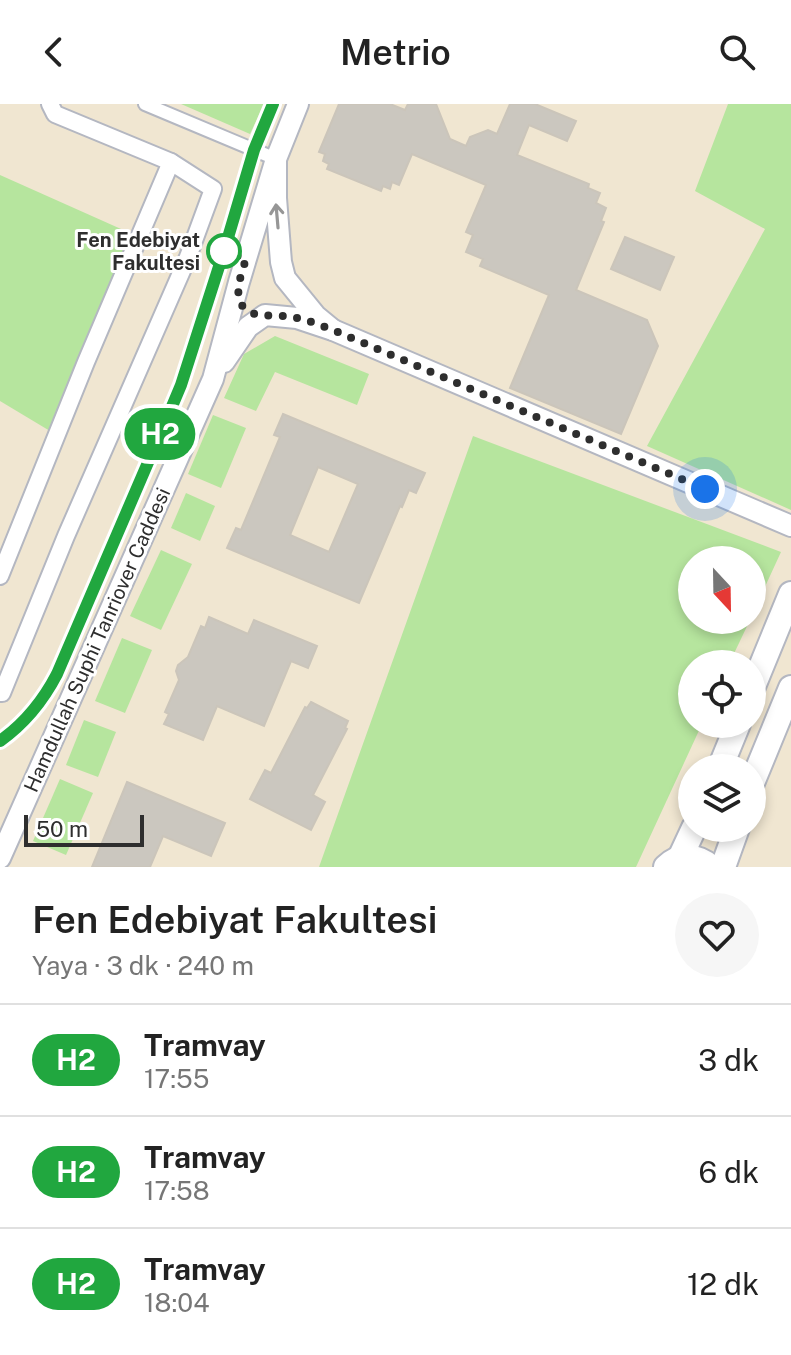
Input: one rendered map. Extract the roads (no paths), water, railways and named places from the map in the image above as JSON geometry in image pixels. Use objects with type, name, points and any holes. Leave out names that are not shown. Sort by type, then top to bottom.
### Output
[{"type":"main road","points":[[766,655],[791,594]]},
{"type":"main road","points":[[764,754],[791,688]]},
{"type":"main road","points":[[673,862],[685,842]]},
{"type":"main road","points":[[723,867],[732,842]]},
{"type":"main road","points":[[673,862],[690,857],[700,859],[711,867]]},
{"type":"street","points":[[0,693],[188,257],[213,189],[171,162],[55,114],[50,104]]},
{"type":"street","points":[[145,104],[276,159]]},
{"type":"street","points":[[213,379],[276,159],[298,104]]},
{"type":"street","points":[[213,379],[248,327],[280,308],[287,294],[281,262],[276,159]]},
{"type":"street","points":[[0,576],[171,162]]},
{"type":"street","points":[[333,330],[316,316],[274,268],[257,265],[242,274],[237,291],[243,306],[250,312],[297,318],[333,330],[791,526]]},
{"type":"street","name":"Hamdullah Suphi Tanriover Caddesi","points":[[0,858],[213,379]]},
{"type":"tram line","points":[[0,741],[33,710],[57,674],[168,416],[181,385],[254,150],[273,104]]},
{"type":"tram line","name":"H2","points":[[0,741],[33,710],[51,686],[168,416],[181,385],[254,150],[273,104]]},
{"type":"place","name":"Fen Edebiyat Fakultesi","points":[[224,251]]}]
